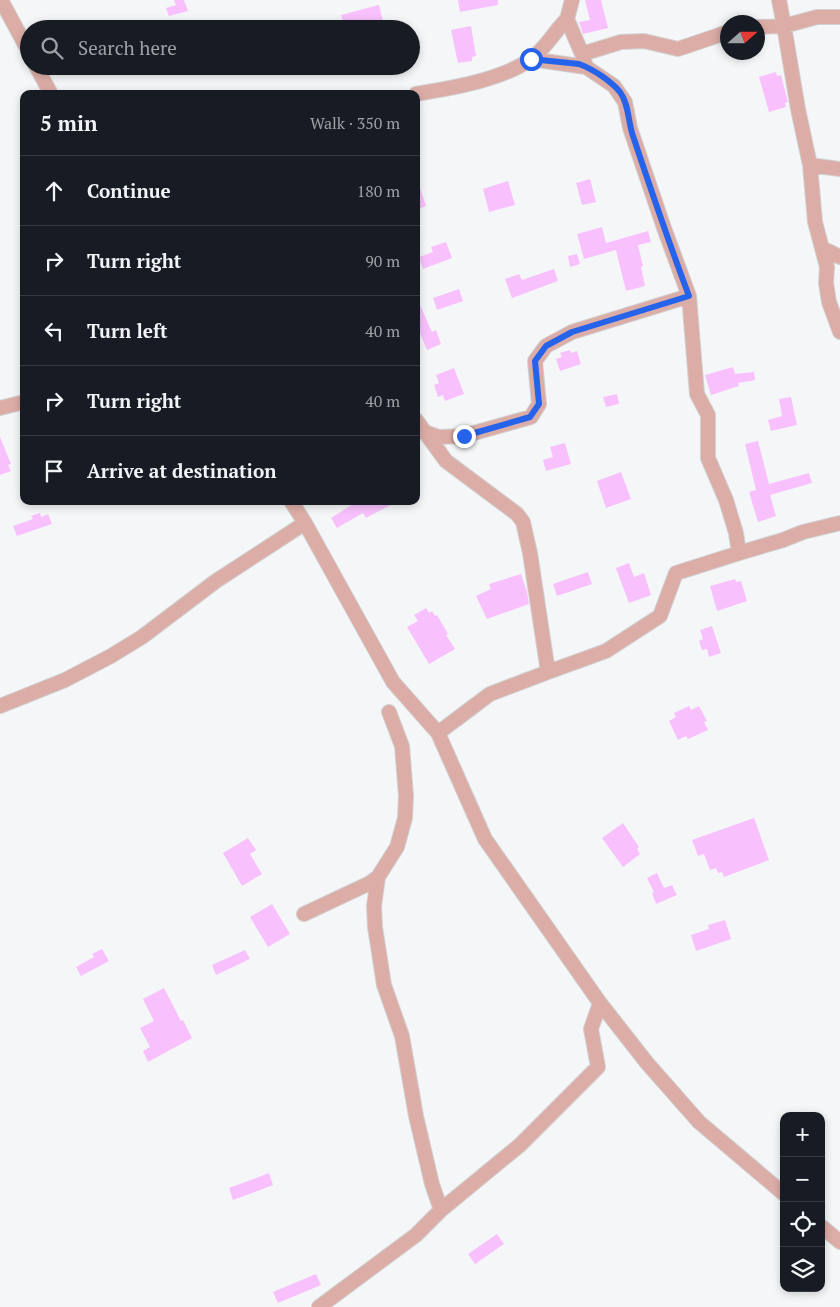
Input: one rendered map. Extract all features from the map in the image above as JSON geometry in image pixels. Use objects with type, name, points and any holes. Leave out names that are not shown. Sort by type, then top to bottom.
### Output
[{"type":"street","points":[[1,0],[20,35]]},
{"type":"street","points":[[420,93],[462,86],[509,71],[531,59],[567,19],[572,0]]},
{"type":"street","points":[[778,0],[810,165],[815,222],[827,267],[826,283],[829,302],[840,332]]},
{"type":"street","points":[[765,27],[784,26],[818,17],[840,17]]},
{"type":"street","points":[[567,19],[584,60],[614,86],[625,102],[630,128],[689,296],[697,394],[708,415],[708,458],[731,517],[736,533],[738,553]]},
{"type":"street","points":[[531,59],[579,64],[621,42],[644,41],[678,49],[720,35]]},
{"type":"street","points":[[41,75],[49,90]]},
{"type":"street","points":[[810,165],[840,169]]},
{"type":"street","points":[[822,248],[840,258]]},
{"type":"street","points":[[420,428],[439,437],[464,436],[530,417],[539,404],[535,361],[546,346],[572,332],[689,296]]},
{"type":"street","points":[[0,408],[20,403]]},
{"type":"street","points":[[420,429],[446,461],[517,514],[523,522],[530,553],[548,672]]},
{"type":"street","points":[[294,505],[393,682],[438,733],[485,839],[600,1003],[647,1063],[699,1122],[780,1191]]},
{"type":"street","points":[[0,706],[65,680],[111,656],[142,637],[216,581],[305,523]]},
{"type":"street","points":[[438,733],[490,694],[606,651],[660,616],[676,573],[803,532],[840,523]]},
{"type":"street","points":[[304,914],[370,884],[378,877],[397,847],[405,818],[406,796],[402,746],[389,712]]},
{"type":"street","points":[[378,877],[374,906],[374,927],[384,985],[402,1036],[416,1116],[432,1184],[441,1210]]},
{"type":"street","points":[[319,1307],[416,1235],[441,1210],[520,1145],[598,1067],[591,1029],[600,1003]]},
{"type":"street","points":[[825,1229],[840,1242]]},
{"type":"building","points":[[174,0],[184,0],[188,11],[169,16],[166,8],[176,5]]},
{"type":"building","points":[[458,0],[498,0],[498,5],[460,12]]},
{"type":"building","points":[[585,0],[601,0],[608,28],[583,34],[579,22],[590,20]]},
{"type":"building","points":[[379,5],[383,20],[342,20],[341,15]]},
{"type":"building","points":[[471,26],[476,56],[472,57],[472,61],[458,63],[451,30]]},
{"type":"building","points":[[776,72],[777,76],[781,75],[788,102],[785,103],[786,107],[769,112],[759,77]]},
{"type":"building","points":[[590,179],[596,202],[582,205],[576,183]]},
{"type":"building","points":[[508,181],[515,205],[489,212],[483,189]]},
{"type":"building","points":[[420,188],[426,206],[420,208]]},
{"type":"building","points":[[602,227],[606,243],[648,231],[651,242],[638,245],[645,286],[626,291],[616,250],[584,259],[577,234]]},
{"type":"building","points":[[446,242],[452,258],[423,269],[420,257],[433,252],[431,247]]},
{"type":"building","points":[[577,254],[580,264],[570,267],[568,256]]},
{"type":"building","points":[[554,269],[558,281],[512,298],[505,279],[519,274],[522,280]]},
{"type":"building","points":[[459,289],[463,301],[437,310],[433,298]]},
{"type":"building","points":[[420,305],[432,332],[436,330],[441,344],[427,350],[420,333]]},
{"type":"building","points":[[570,350],[571,353],[577,351],[581,364],[560,371],[556,359],[562,357],[560,353]]},
{"type":"building","points":[[733,367],[735,374],[754,372],[755,380],[738,383],[739,386],[711,395],[705,375]]},
{"type":"building","points":[[454,368],[464,394],[445,401],[443,395],[438,397],[434,385],[439,383],[436,375]]},
{"type":"building","points":[[617,394],[619,404],[606,407],[603,397]]},
{"type":"building","points":[[791,397],[797,425],[771,431],[768,420],[782,416],[779,399]]},
{"type":"building","points":[[0,437],[11,464],[8,465],[11,471],[0,475]]},
{"type":"building","points":[[758,441],[769,484],[809,473],[812,483],[770,495],[776,516],[758,522],[749,492],[756,490],[745,444]]},
{"type":"building","points":[[565,443],[571,464],[546,471],[543,460],[553,457],[550,447]]},
{"type":"building","points":[[621,472],[631,499],[606,508],[597,481]]},
{"type":"building","points":[[352,505],[390,505],[366,518],[363,513],[337,528],[331,518]]},
{"type":"building","points":[[40,513],[41,517],[48,514],[52,524],[17,536],[13,526],[33,519],[31,516]]},
{"type":"building","points":[[629,563],[634,577],[644,573],[651,595],[629,603],[616,568]]},
{"type":"building","points":[[588,572],[592,584],[557,596],[553,584]]},
{"type":"building","points":[[521,574],[529,604],[487,619],[476,596],[491,589],[489,584]]},
{"type":"building","points":[[735,579],[736,582],[741,581],[747,601],[717,611],[710,586]]},
{"type":"building","points":[[426,608],[429,613],[432,611],[435,616],[437,615],[455,649],[429,664],[407,627],[418,621],[414,615]]},
{"type":"building","points":[[712,626],[721,653],[709,657],[707,649],[702,650],[699,641],[703,639],[700,630]]},
{"type":"building","points":[[689,706],[691,710],[699,706],[707,721],[704,722],[708,730],[688,739],[686,736],[678,740],[669,721],[676,717],[674,713]]},
{"type":"building","points":[[754,818],[769,860],[724,877],[722,872],[718,873],[716,868],[710,870],[704,854],[698,856],[692,840]]},
{"type":"building","points":[[623,823],[639,847],[637,849],[640,854],[623,867],[602,838]]},
{"type":"building","points":[[248,838],[256,850],[250,854],[262,874],[242,886],[223,853]]},
{"type":"building","points":[[657,873],[664,888],[672,885],[677,895],[656,904],[652,893],[654,892],[647,878]]},
{"type":"building","points":[[272,904],[290,934],[268,947],[250,917]]},
{"type":"building","points":[[725,920],[731,939],[696,951],[691,935],[709,929],[708,925]]},
{"type":"building","points":[[102,949],[109,961],[81,976],[76,967],[94,957],[92,954]]},
{"type":"building","points":[[245,950],[250,959],[216,975],[212,965]]},
{"type":"building","points":[[164,988],[192,1038],[148,1062],[143,1051],[150,1047],[140,1028],[154,1021],[143,999]]},
{"type":"building","points":[[269,1173],[273,1185],[233,1200],[229,1188]]},
{"type":"building","points":[[497,1234],[504,1244],[475,1264],[468,1254]]},
{"type":"building","points":[[316,1274],[321,1285],[278,1303],[273,1292]]},
{"type":"route","points":[[464,436],[530,417],[539,404],[535,361],[546,346],[572,332],[689,296],[630,128],[625,102],[620,93],[614,86],[579,64],[531,59]]}]
